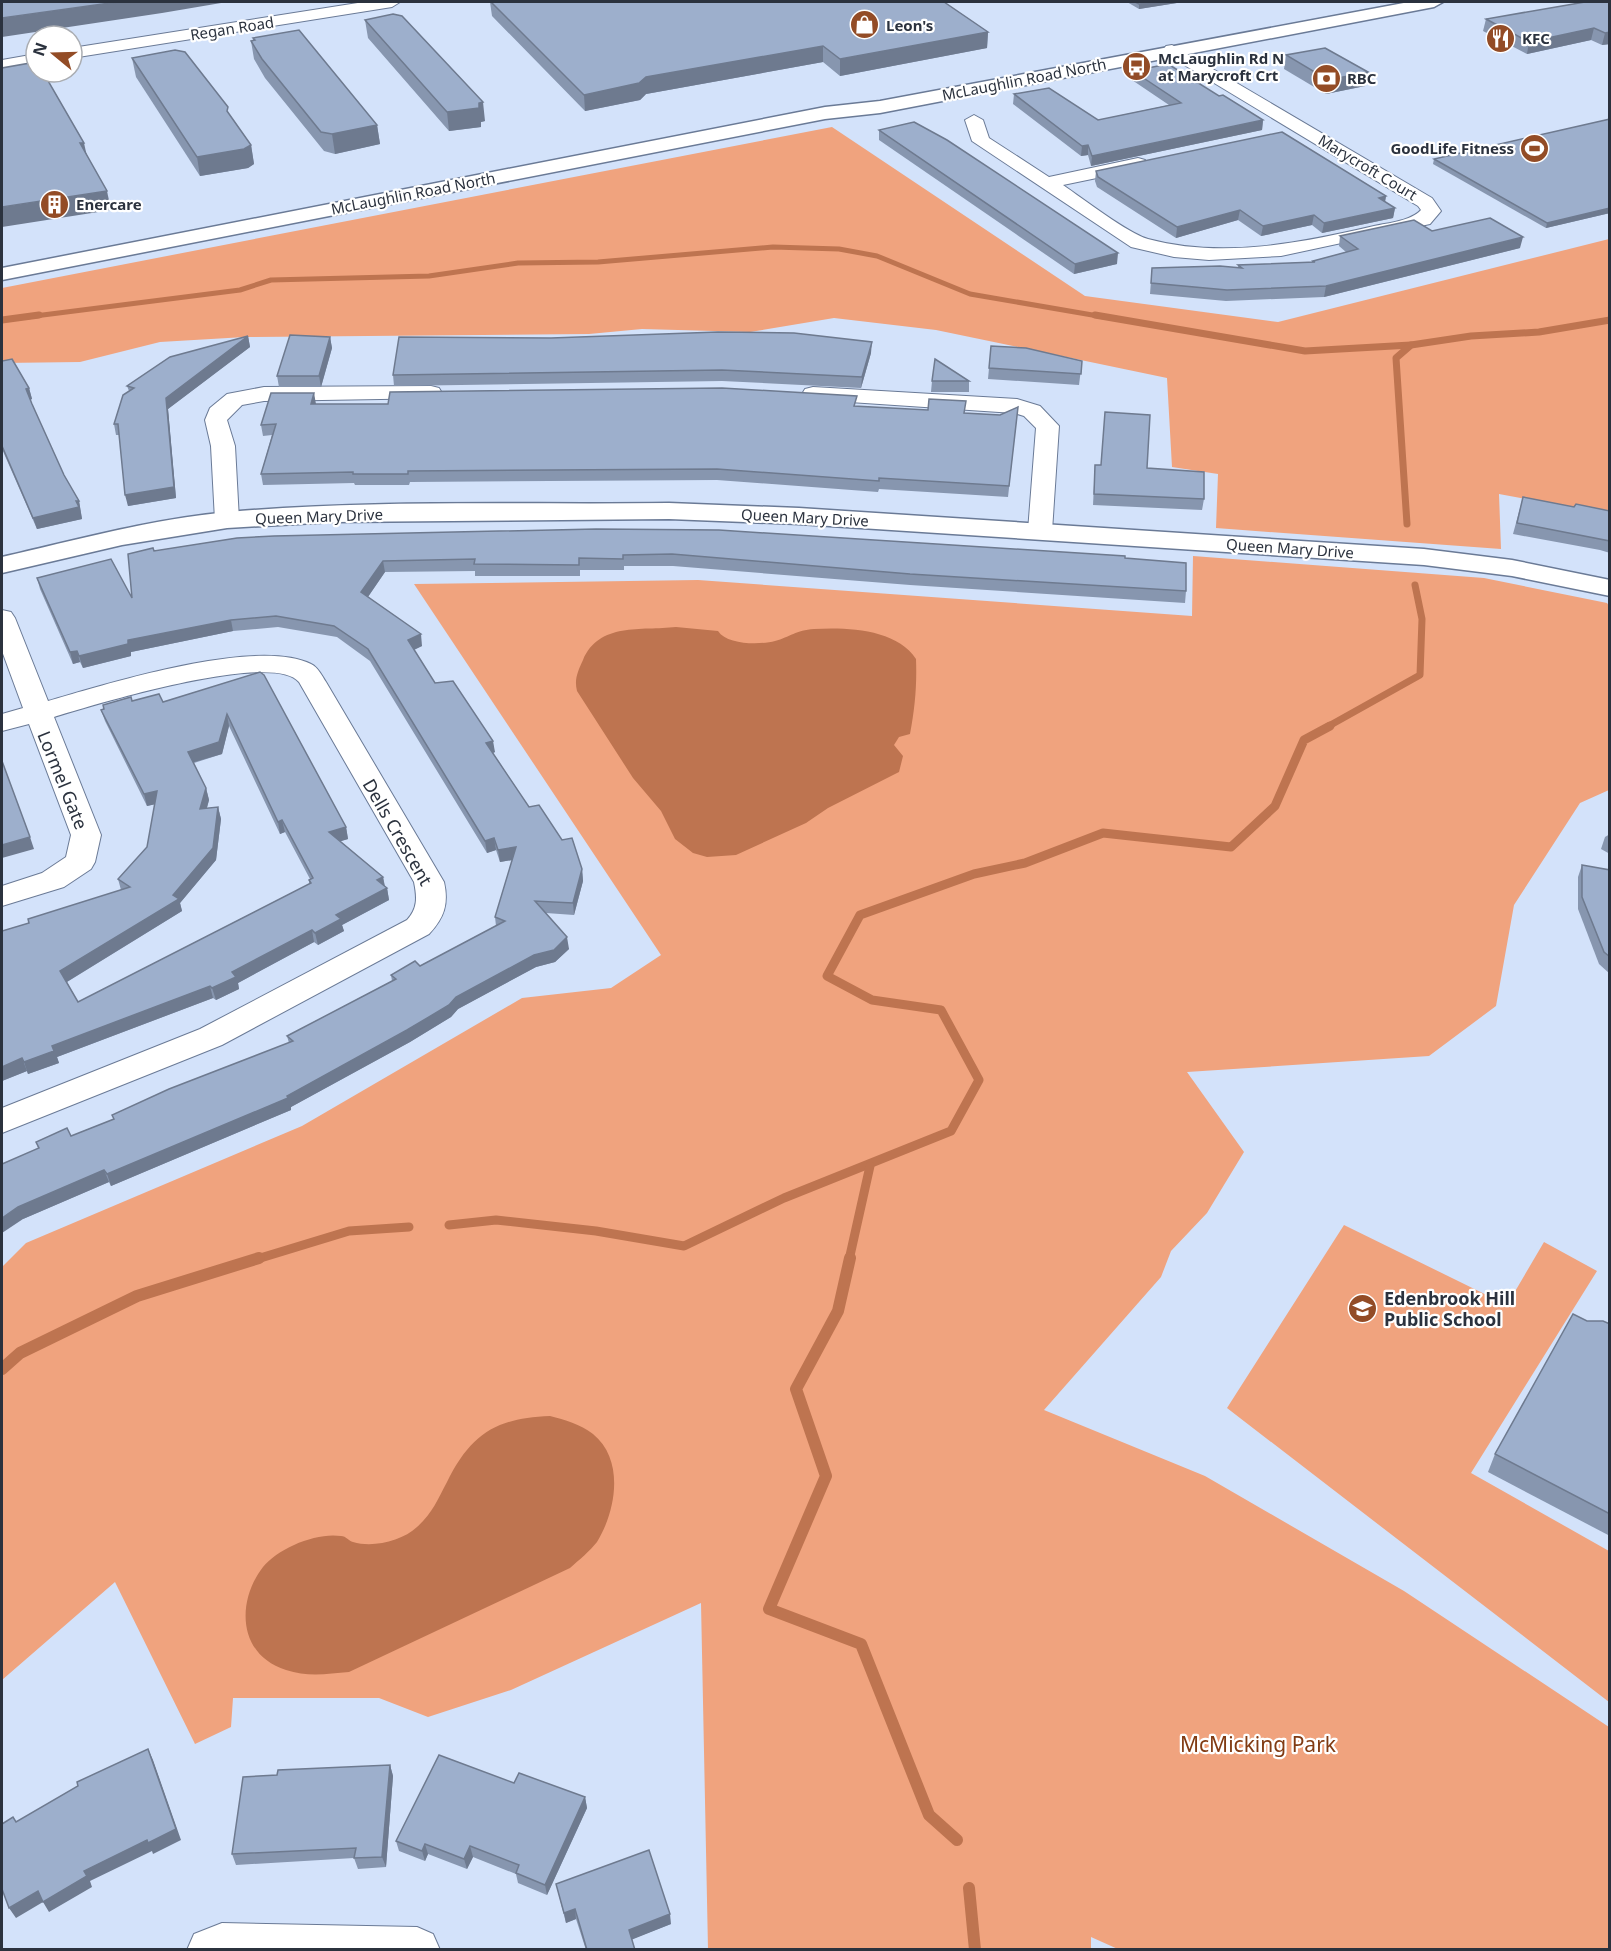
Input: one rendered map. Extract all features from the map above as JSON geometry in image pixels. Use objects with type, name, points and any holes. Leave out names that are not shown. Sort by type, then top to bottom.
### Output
[{"type":"main road","name":"McLaughlin Road North","points":[[825,113],[872,99],[980,75],[1367,2]]},
{"type":"main road","name":"McLaughlin Road North","points":[[2,274],[825,113],[880,107],[1399,5],[1434,2]]},
{"type":"main road","name":"Queen Mary Drive","points":[[2,565],[122,537],[227,520],[333,514],[701,511],[1040,531],[1454,560],[1512,568],[1610,588]]},
{"type":"street","name":"Regan Road","points":[[84,51],[392,2]]},
{"type":"street","name":"Marycroft Court","points":[[974,120],[981,141],[1138,243],[1213,254],[1273,253],[1423,220],[1431,211],[1425,202],[1172,50]]},
{"type":"street","points":[[2,65],[24,61]]},
{"type":"street","points":[[1278,134],[1303,129]]},
{"type":"street","points":[[1047,183],[1151,161]]},
{"type":"street","points":[[227,520],[222,446],[216,420],[218,413],[235,399],[264,394],[457,393]]},
{"type":"street","points":[[794,393],[1001,405],[1032,411],[1048,426],[1040,531]]},
{"type":"street","name":"Lormel Gate","points":[[2,618],[86,835],[80,861],[53,880],[2,896]]},
{"type":"street","name":"Dells Crescent","points":[[2,1121],[234,1026],[418,927],[429,915],[434,899],[429,882],[304,670],[283,664],[243,665],[169,678],[37,713]]},
{"type":"street","points":[[2,723],[37,713]]},
{"type":"street","points":[[210,1950],[222,1946],[417,1950]]},
{"type":"green space","points":[[832,127],[1085,296],[1278,322],[1609,239],[1609,514],[1499,494],[1501,549],[1216,528],[1218,474],[1172,467],[1167,378],[936,330],[834,318],[750,332],[642,329],[589,334],[245,337],[160,342],[80,362],[2,363],[2,288]]},
{"type":"green space","name":"McMicking Park","points":[[1193,556],[1484,578],[1607,603],[1609,606],[1609,790],[1580,803],[1514,905],[1496,1006],[1429,1056],[1187,1072],[1244,1152],[1207,1213],[1171,1251],[1161,1277],[1044,1410],[1205,1476],[1404,1591],[1609,1727],[1609,1949],[1120,1950],[1091,1937],[1091,1950],[708,1949],[701,1603],[511,1690],[428,1717],[379,1698],[233,1698],[231,1727],[195,1744],[115,1582],[2,1680],[2,1267],[26,1243],[302,1126],[522,998],[611,988],[661,955],[414,584],[698,580],[1192,616]]},
{"type":"green space","points":[[1344,1225],[1507,1305],[1544,1242],[1597,1271],[1471,1473],[1609,1551],[1609,1702],[1227,1408]]},
{"type":"shaded area","points":[[676,627],[718,631],[722,636],[744,643],[769,642],[802,631],[827,628],[870,632],[897,641],[916,659],[915,696],[910,734],[899,737],[894,745],[903,756],[899,772],[828,808],[806,823],[736,855],[707,857],[693,853],[675,839],[661,811],[633,778],[576,687],[577,675],[583,660],[599,639],[622,631]]},
{"type":"shaded area","points":[[550,1416],[578,1425],[593,1434],[610,1457],[613,1471],[613,1501],[604,1530],[597,1542],[570,1568],[349,1672],[302,1674],[270,1663],[258,1652],[246,1626],[246,1611],[248,1596],[254,1581],[270,1560],[288,1548],[321,1536],[343,1536],[361,1544],[378,1544],[411,1532],[427,1517],[456,1465],[476,1441],[487,1432],[514,1420]]},
{"type":"building","points":[[2,2],[117,2],[2,18]]},
{"type":"building","points":[[491,2],[944,2],[988,32],[840,59],[823,46],[646,77],[639,83],[584,95]]},
{"type":"building","points":[[1585,2],[1610,2],[1610,32],[1605,33],[1594,28],[1529,42],[1486,19]]},
{"type":"building","points":[[393,14],[402,16],[483,102],[479,103],[479,108],[447,112],[365,20]]},
{"type":"building","points":[[299,30],[377,125],[332,134],[321,132],[262,59],[251,41],[255,40],[253,38]]},
{"type":"building","points":[[1325,48],[1368,72],[1328,80],[1286,55]]},
{"type":"building","points":[[175,50],[185,52],[228,107],[227,111],[251,145],[244,149],[197,157],[132,58]]},
{"type":"building","points":[[24,64],[24,84],[50,84],[84,143],[80,143],[107,191],[2,207],[2,68]]},
{"type":"building","points":[[1168,64],[1263,120],[1092,156],[1088,145],[1082,146],[1014,94],[1049,88],[1098,120],[1181,103],[1133,71]]},
{"type":"building","points":[[1610,119],[1610,208],[1547,223],[1434,159]]},
{"type":"building","points":[[914,122],[947,140],[1118,253],[1075,264],[879,130]]},
{"type":"building","points":[[1282,132],[1386,196],[1379,198],[1395,208],[1324,223],[1314,215],[1263,226],[1240,210],[1177,227],[1098,177],[1096,171]]},
{"type":"building","points":[[1490,218],[1523,237],[1326,286],[1227,290],[1151,283],[1152,268],[1220,266],[1242,268],[1238,265],[1315,262],[1313,261],[1358,249],[1340,236],[1414,220],[1432,231]]},
{"type":"building","points":[[718,332],[794,333],[872,342],[862,377],[722,370],[393,375],[399,337],[551,338]]},
{"type":"building","points":[[290,335],[330,337],[319,376],[277,376]]},
{"type":"building","points":[[248,336],[166,398],[174,487],[125,495],[118,424],[114,424],[123,395],[134,388],[127,386],[170,357]]},
{"type":"building","points":[[991,346],[1026,348],[1082,361],[1081,374],[989,368]]},
{"type":"building","points":[[12,359],[29,388],[26,389],[32,404],[64,475],[79,501],[76,501],[79,507],[33,518],[2,446],[2,361]]},
{"type":"building","points":[[935,359],[969,381],[932,381]]},
{"type":"building","points":[[722,388],[857,396],[854,406],[928,410],[929,399],[966,401],[964,413],[1000,415],[1018,407],[1009,486],[879,478],[879,481],[717,469],[261,474],[276,424],[261,425],[271,393],[314,393],[311,404],[388,404],[390,392]]},
{"type":"building","points":[[1105,412],[1150,415],[1147,468],[1204,472],[1204,499],[1094,494],[1095,465],[1101,465]]},
{"type":"building","points":[[1523,497],[1610,511],[1610,541],[1517,523]]},
{"type":"building","points":[[596,529],[719,530],[1125,556],[1125,558],[1186,563],[1186,591],[910,574],[672,554],[623,555],[623,559],[579,558],[579,565],[474,564],[475,559],[383,561],[361,592],[421,634],[408,640],[435,683],[453,681],[493,741],[486,743],[529,807],[539,805],[562,840],[572,838],[582,869],[573,903],[535,901],[567,937],[554,950],[534,955],[456,997],[449,1005],[287,1096],[288,1098],[107,1174],[104,1170],[18,1207],[2,1218],[2,1164],[39,1148],[36,1142],[67,1128],[71,1136],[114,1119],[112,1115],[169,1089],[293,1041],[287,1036],[396,979],[391,975],[415,961],[420,966],[505,921],[495,917],[516,847],[498,850],[494,838],[485,841],[368,649],[334,626],[276,616],[231,620],[128,640],[128,644],[79,656],[77,651],[70,652],[37,578],[111,559],[132,598],[128,554],[153,548],[154,551],[237,538],[274,536]]},
{"type":"building","points":[[260,672],[264,675],[346,827],[329,832],[383,877],[377,880],[387,888],[336,915],[341,919],[315,933],[312,930],[232,972],[236,977],[212,988],[210,986],[52,1046],[54,1051],[24,1062],[22,1058],[2,1067],[2,931],[29,923],[28,919],[130,887],[118,879],[147,847],[157,791],[144,794],[101,710],[104,709],[103,705],[131,697],[132,701],[159,694],[163,702]],"holes":[[[227,714],[278,822],[282,820],[313,878],[309,880],[311,883],[78,1002],[60,971],[179,899],[173,895],[213,848],[218,807],[200,809],[206,788],[188,752],[219,742]]]},
{"type":"building","points":[[2,761],[30,837],[2,845]]},
{"type":"building","points":[[1582,865],[1610,870],[1610,957],[1604,952],[1582,897]]},
{"type":"building","points":[[1573,1314],[1587,1321],[1603,1321],[1610,1324],[1610,1514],[1495,1454]]},
{"type":"building","points":[[148,1749],[176,1829],[148,1843],[147,1840],[84,1871],[87,1876],[43,1902],[38,1891],[9,1908],[2,1889],[2,1824],[13,1817],[16,1822],[78,1786],[77,1782]]},
{"type":"building","points":[[439,1755],[514,1783],[519,1773],[585,1797],[545,1885],[516,1873],[519,1865],[470,1846],[464,1859],[425,1844],[422,1851],[396,1841]]},
{"type":"building","points":[[390,1765],[382,1857],[354,1858],[356,1848],[232,1854],[243,1777],[277,1775],[278,1770]]},
{"type":"building","points":[[649,1850],[670,1914],[629,1930],[635,1950],[587,1950],[575,1909],[564,1913],[556,1884]]},
{"type":"waterway","points":[[27,317],[240,290],[271,280],[429,276],[518,263],[598,262],[773,247],[839,249],[877,256],[970,294],[1104,317]]},
{"type":"waterway","points":[[2,320],[39,315]]},
{"type":"waterway","points":[[1095,315],[1305,351],[1411,345]]},
{"type":"waterway","points":[[1411,345],[1471,336],[1539,332],[1610,320]]},
{"type":"waterway","points":[[1407,524],[1396,358],[1411,345]]},
{"type":"waterway","points":[[1327,727],[1420,675],[1422,619],[1415,585]]},
{"type":"waterway","points":[[449,1225],[496,1220],[596,1231],[684,1246],[784,1198],[951,1131],[979,1080],[941,1010],[872,1000],[827,976],[860,915],[974,874],[1025,863],[1103,833],[1231,847],[1275,806],[1304,740],[1330,726]]},
{"type":"waterway","points":[[849,1260],[870,1166]]},
{"type":"waterway","points":[[254,1260],[349,1231],[409,1227]]},
{"type":"waterway","points":[[2,1369],[20,1353],[137,1296],[259,1258]]},
{"type":"waterway","points":[[850,1258],[838,1311],[796,1389],[826,1476],[769,1609],[861,1644],[929,1815],[957,1840]]},
{"type":"waterway","points":[[969,1888],[975,1950]]},
{"type":"place","name":"Leon's","points":[[865,25]]},
{"type":"place","name":"KFC","points":[[1501,38]]},
{"type":"place","name":"McLaughlin Rd N at Marycroft Crt","points":[[1137,67]]},
{"type":"place","name":"RBC","points":[[1326,78]]},
{"type":"place","name":"GoodLife Fitness","points":[[1535,148]]},
{"type":"place","name":"Enercare","points":[[55,204]]},
{"type":"place","name":"Edenbrook Hill Public School","points":[[1363,1308]]}]
